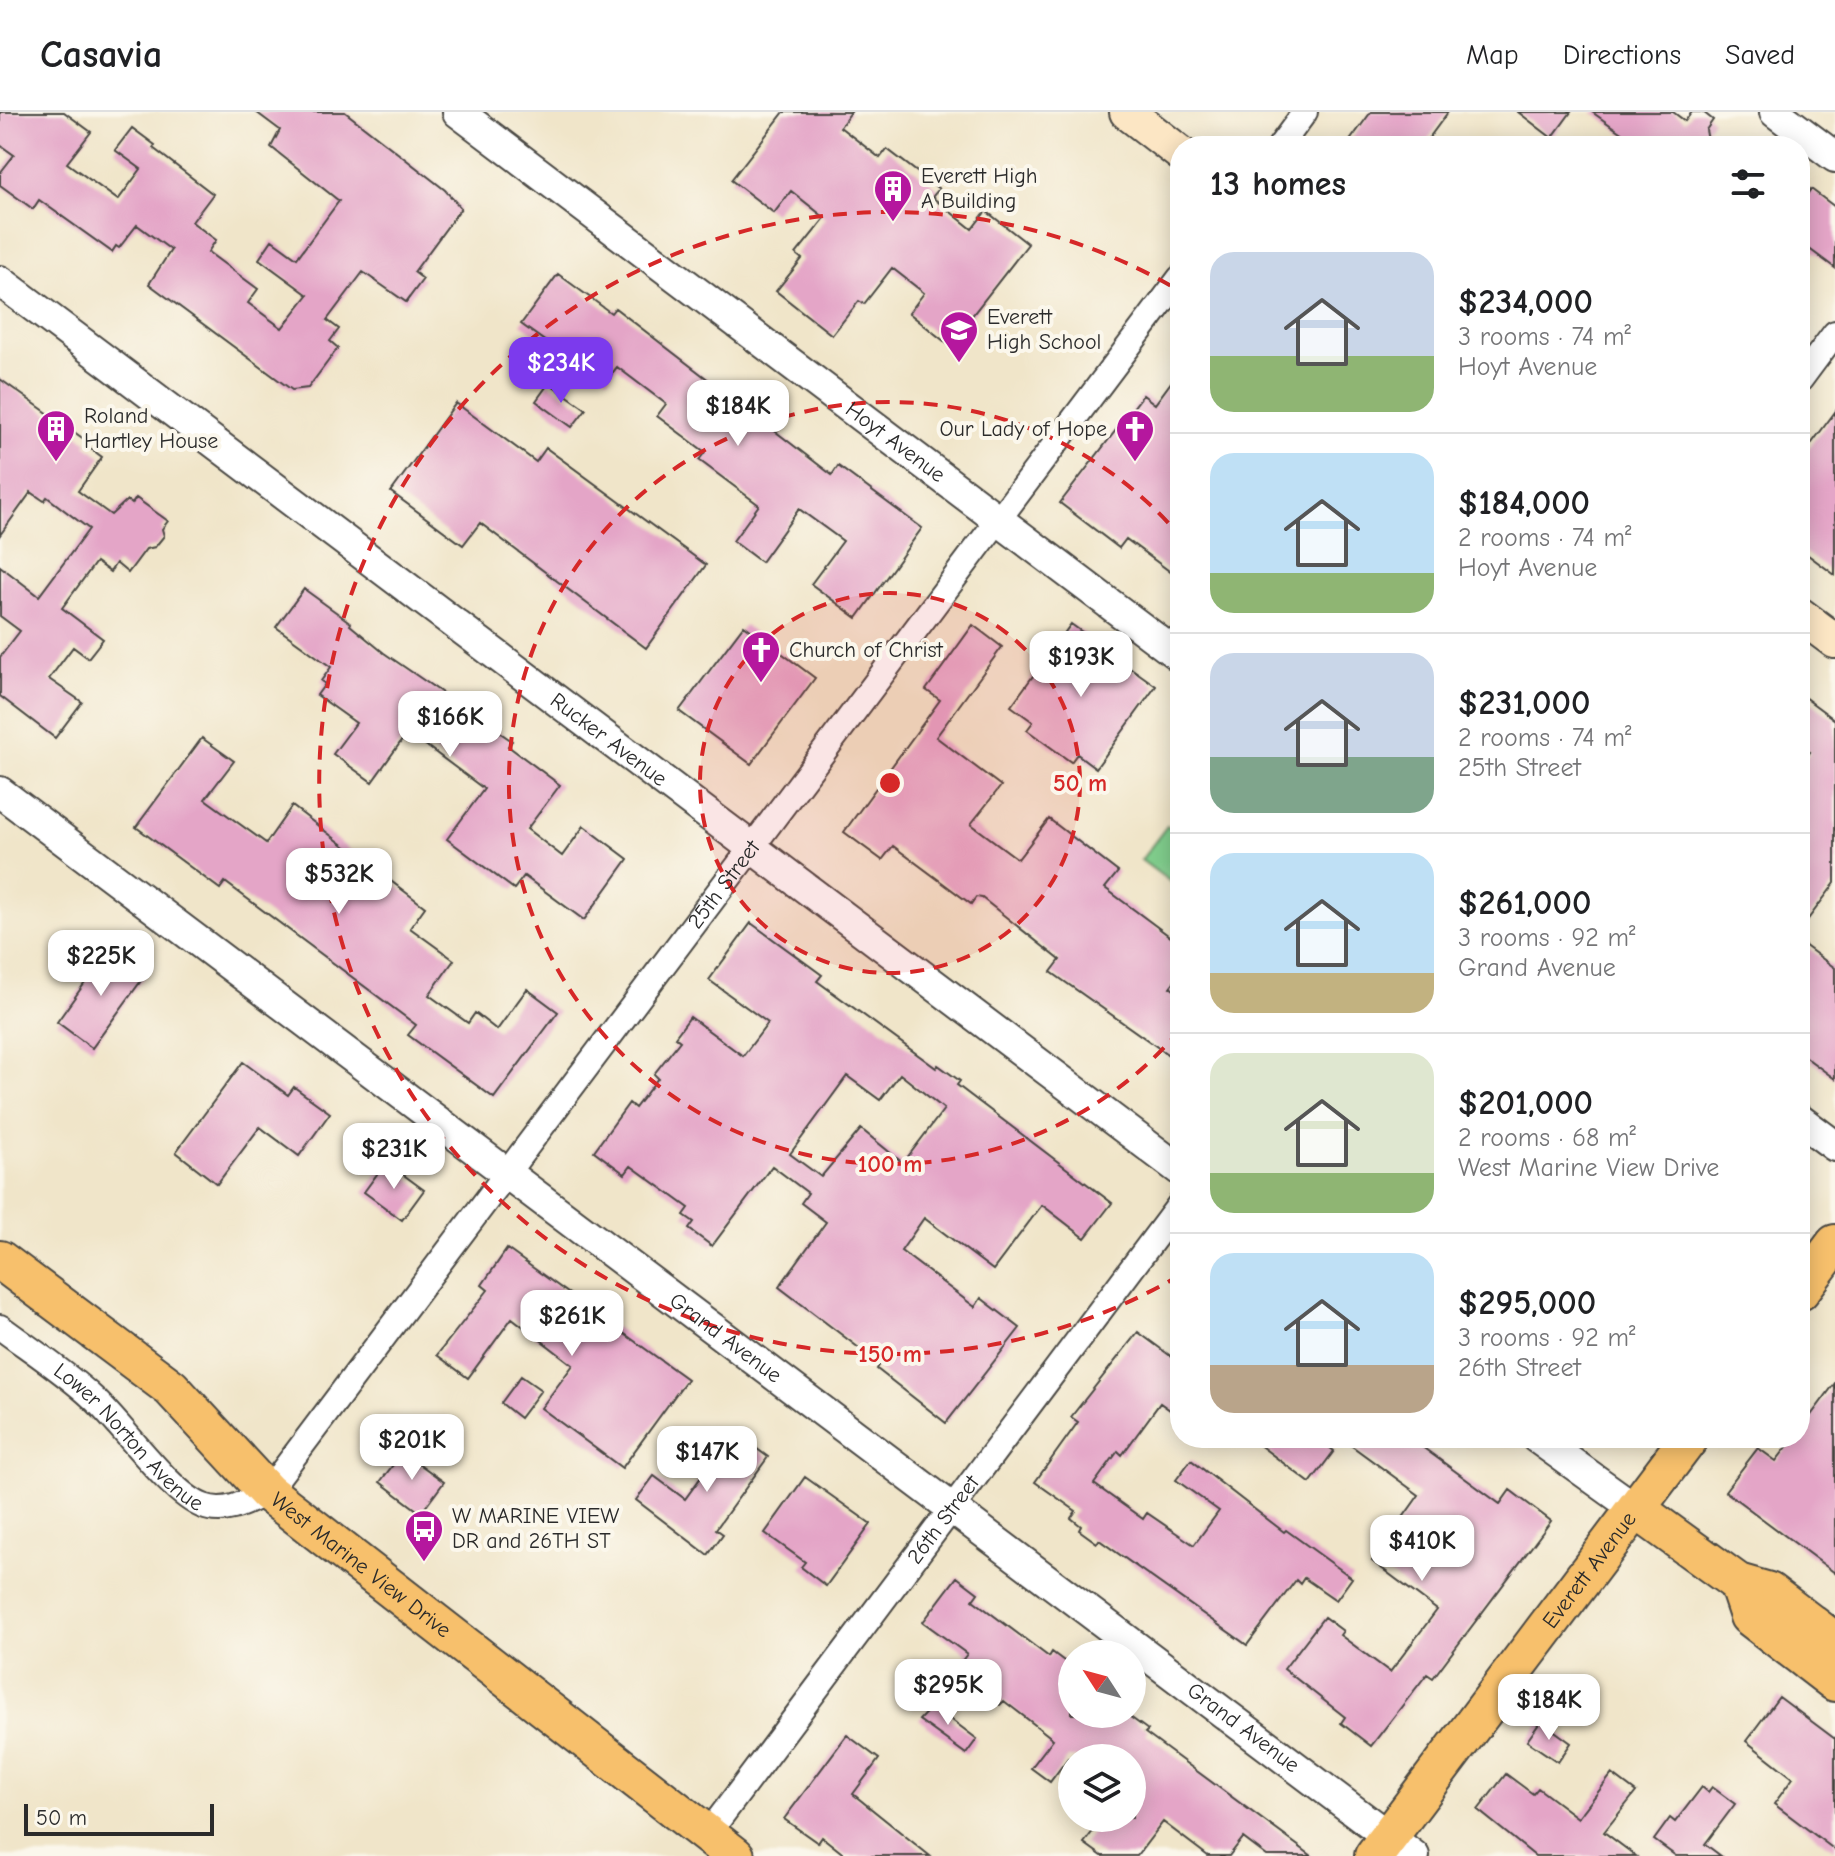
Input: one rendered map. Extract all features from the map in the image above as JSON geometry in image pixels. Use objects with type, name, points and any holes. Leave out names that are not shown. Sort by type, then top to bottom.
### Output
[{"type":"main road","points":[[1127,112],[1170,145]]},
{"type":"main road","points":[[1810,622],[1835,641]]},
{"type":"main road","points":[[1810,1278],[1835,1244]]},
{"type":"main road","name":"West Marine View Drive","points":[[0,1260],[171,1388],[267,1492],[721,1845]]},
{"type":"main road","name":"Everett Avenue","points":[[1392,1849],[1682,1448]]},
{"type":"main road","points":[[1636,1509],[1738,1583],[1769,1592],[1835,1642]]},
{"type":"main road","points":[[1738,1583],[1749,1616],[1835,1682]]},
{"type":"street","name":"Hoyt Avenue","points":[[458,112],[710,306],[1170,649]]},
{"type":"street","points":[[1287,136],[1305,112]]},
{"type":"street","points":[[1775,112],[1807,136]]},
{"type":"street","points":[[1810,138],[1835,157]]},
{"type":"street","name":"Rucker Avenue","points":[[0,281],[1170,1162]]},
{"type":"street","name":"25th Street","points":[[267,1492],[1170,291]]},
{"type":"street","points":[[1810,367],[1835,333]]},
{"type":"street","name":"Grand Avenue","points":[[0,792],[953,1507],[1392,1849]]},
{"type":"street","points":[[1810,1127],[1835,1146]]},
{"type":"street","name":"26th Street","points":[[721,1845],[953,1507],[1170,1217]]},
{"type":"street","name":"Lower Norton Avenue","points":[[0,1327],[93,1397],[181,1491],[203,1506],[222,1509],[243,1504],[267,1492]]},
{"type":"street","points":[[1551,1448],[1636,1509]]},
{"type":"green space","points":[[1167,826],[1170,828],[1170,882],[1141,860]]},
{"type":"building","points":[[0,112],[64,112],[91,132],[67,163],[118,200],[141,169],[115,150],[132,128],[155,145],[153,148],[213,194],[192,222],[216,240],[208,252],[258,289],[248,303],[282,328],[308,295],[259,259],[272,240],[297,258],[339,201],[271,147],[280,130],[256,112],[345,112],[445,190],[461,208],[414,272],[423,279],[406,302],[363,272],[327,320],[339,329],[330,341],[338,348],[308,388],[292,390],[149,284],[171,250],[137,225],[119,248],[116,246],[112,252],[39,200],[33,209],[0,185],[0,173],[14,155],[0,145]]},
{"type":"building","name":"Everett High A Building","points":[[784,112],[851,112],[840,127],[880,158],[887,149],[939,189],[932,197],[972,229],[986,211],[1028,244],[949,345],[909,313],[924,293],[892,268],[864,304],[859,301],[832,335],[776,291],[802,259],[796,254],[825,218],[791,191],[774,213],[731,180]]},
{"type":"building","points":[[1371,112],[1448,112],[1430,136],[1353,136]]},
{"type":"building","points":[[1518,112],[1571,112],[1553,136]]},
{"type":"building","points":[[1592,112],[1673,112],[1685,121],[1692,112],[1703,112],[1713,120],[1706,130],[1707,136],[1626,136]]},
{"type":"building","points":[[1810,190],[1835,207],[1835,268],[1810,249]]},
{"type":"building","points":[[558,274],[611,313],[615,308],[832,475],[838,466],[922,528],[857,618],[811,584],[843,541],[799,509],[761,562],[733,541],[759,505],[699,460],[705,452],[657,416],[666,404],[617,367],[608,379],[557,341],[553,347],[521,324]]},
{"type":"building","points":[[0,379],[88,442],[86,445],[102,457],[78,491],[111,515],[127,500],[132,504],[136,498],[168,521],[162,529],[164,536],[155,547],[146,549],[128,573],[116,563],[110,572],[96,562],[62,608],[103,639],[88,658],[73,647],[49,679],[82,702],[55,738],[0,696],[0,657],[20,631],[0,616],[0,566],[39,596],[89,529],[47,497],[44,501],[31,492],[0,535]]},
{"type":"building","points":[[549,383],[586,409],[572,427],[536,401]]},
{"type":"building","name":"Our Lady of Hope","points":[[1170,384],[1170,572],[1126,539],[1119,548],[1060,503],[1143,395],[1155,404]]},
{"type":"building","points":[[456,403],[536,462],[546,448],[706,565],[646,648],[480,523],[463,545],[391,492]]},
{"type":"building","points":[[1835,412],[1835,575],[1810,556],[1810,446]]},
{"type":"building","points":[[304,589],[351,623],[384,653],[512,741],[508,746],[560,785],[527,829],[562,856],[584,826],[628,859],[584,920],[524,876],[514,889],[447,839],[484,789],[408,732],[372,782],[333,754],[356,723],[317,695],[325,684],[321,681],[331,667],[276,627]]},
{"type":"building","points":[[1071,624],[1097,643],[1092,649],[1126,674],[1131,668],[1156,686],[1096,768],[1077,754],[1071,762],[1027,730],[1033,722],[1011,706]]},
{"type":"building","points":[[744,625],[815,678],[751,764],[679,711]]},
{"type":"building","points":[[973,625],[1002,647],[936,737],[1001,786],[971,824],[1018,859],[1049,819],[1118,872],[1105,888],[1170,937],[1170,1056],[1051,972],[1060,960],[982,898],[976,897],[971,904],[893,846],[882,860],[844,832],[940,700],[926,690]]},
{"type":"building","points":[[1810,701],[1835,720],[1835,883],[1810,917]]},
{"type":"building","points":[[202,738],[234,761],[205,799],[266,843],[292,806],[425,907],[410,928],[454,960],[429,995],[468,1023],[475,1013],[497,1030],[527,989],[558,1012],[494,1098],[408,1035],[416,1025],[225,882],[220,889],[136,827]]},
{"type":"building","points":[[751,923],[822,975],[817,981],[936,1068],[938,1065],[960,1081],[957,1085],[1112,1203],[1085,1238],[1042,1205],[993,1270],[924,1218],[901,1251],[975,1307],[981,1298],[1020,1328],[946,1423],[877,1369],[880,1364],[779,1287],[826,1222],[801,1203],[808,1193],[772,1166],[712,1246],[689,1229],[694,1222],[684,1215],[689,1208],[631,1166],[625,1174],[594,1151],[629,1103],[635,1108],[658,1078],[654,1074],[680,1041],[675,1037],[690,1017],[743,1056],[768,1023],[709,980]],"holes":[[[900,1074],[944,1109],[903,1163],[861,1129],[821,1177],[790,1154],[847,1076],[880,1100]]]},
{"type":"building","points":[[110,948],[146,974],[92,1048],[57,1022]]},
{"type":"building","points":[[1810,949],[1835,968],[1835,1079],[1810,1060]]},
{"type":"building","points":[[243,1062],[288,1095],[294,1087],[330,1113],[299,1156],[260,1127],[217,1184],[176,1152]]},
{"type":"building","points":[[386,1162],[424,1190],[402,1220],[364,1192]]},
{"type":"building","points":[[507,1249],[687,1379],[622,1468],[541,1408],[573,1365],[512,1318],[468,1378],[437,1355],[488,1290],[482,1285]]},
{"type":"building","points":[[1138,1332],[1170,1356],[1170,1410],[1160,1403],[1122,1455],[1118,1451],[1094,1484],[1143,1519],[1147,1513],[1194,1545],[1219,1511],[1176,1480],[1191,1460],[1284,1532],[1286,1530],[1352,1578],[1336,1600],[1304,1578],[1300,1584],[1296,1580],[1247,1645],[1099,1540],[1097,1543],[1079,1530],[1081,1526],[1071,1518],[1076,1511],[1035,1482],[1078,1422],[1071,1417]]},
{"type":"building","points":[[521,1376],[541,1390],[520,1418],[501,1403]]},
{"type":"building","points":[[1835,1383],[1835,1573],[1725,1491],[1758,1448],[1776,1461],[1786,1448],[1810,1448],[1810,1417]]},
{"type":"building","points":[[734,1432],[768,1457],[716,1529],[723,1534],[708,1555],[636,1500],[654,1476],[685,1499]]},
{"type":"building","points":[[1263,1448],[1330,1448],[1334,1451],[1310,1483]]},
{"type":"building","points":[[1355,1448],[1424,1448],[1500,1504],[1510,1490],[1551,1521],[1433,1678],[1427,1674],[1371,1746],[1341,1723],[1345,1717],[1284,1669],[1324,1617],[1343,1631],[1340,1635],[1390,1672],[1437,1610],[1372,1561],[1419,1495]]},
{"type":"building","points":[[403,1452],[444,1482],[421,1513],[380,1482]]},
{"type":"building","points":[[805,1477],[871,1524],[826,1586],[801,1567],[805,1562],[765,1533]]},
{"type":"building","points":[[957,1577],[978,1593],[973,1600],[1049,1657],[1052,1652],[1058,1656],[1058,1728],[1145,1728],[1148,1730],[1145,1733],[1312,1856],[1267,1856],[1243,1838],[1229,1856],[1208,1856],[1163,1822],[1137,1856],[1102,1856],[1084,1843],[1092,1832],[1146,1832],[1146,1744],[1058,1744],[1058,1771],[1050,1782],[1031,1768],[1053,1739],[1004,1701],[1000,1705],[961,1674],[966,1666],[961,1662],[967,1654],[923,1622]]},
{"type":"building","points":[[1779,1697],[1835,1739],[1835,1850],[1774,1804],[1793,1778],[1746,1741]]},
{"type":"building","points":[[938,1700],[953,1711],[949,1717],[952,1720],[977,1739],[966,1754],[919,1720]]},
{"type":"building","points":[[1541,1721],[1571,1743],[1558,1762],[1527,1741]]},
{"type":"building","points":[[847,1735],[879,1759],[853,1794],[930,1856],[846,1856],[822,1837],[818,1843],[784,1819]]},
{"type":"building","points":[[1506,1774],[1533,1794],[1538,1788],[1578,1818],[1612,1774],[1636,1792],[1604,1832],[1636,1856],[1535,1856],[1478,1810]]},
{"type":"building","points":[[1702,1787],[1708,1792],[1712,1787],[1735,1804],[1705,1844],[1721,1856],[1676,1856],[1654,1840],[1670,1818],[1675,1822]]},
{"type":"place","name":"Everett High A Building","points":[[893,223]]},
{"type":"place","name":"Everett High School","points":[[959,364]]},
{"type":"place","name":"Roland Hartley House","points":[[56,463]]},
{"type":"place","name":"Our Lady of Hope","points":[[1135,463]]},
{"type":"place","name":"Church of Christ","points":[[761,684]]},
{"type":"place","name":"W MARINE VIEW DR and 26TH ST","points":[[424,1563]]}]
